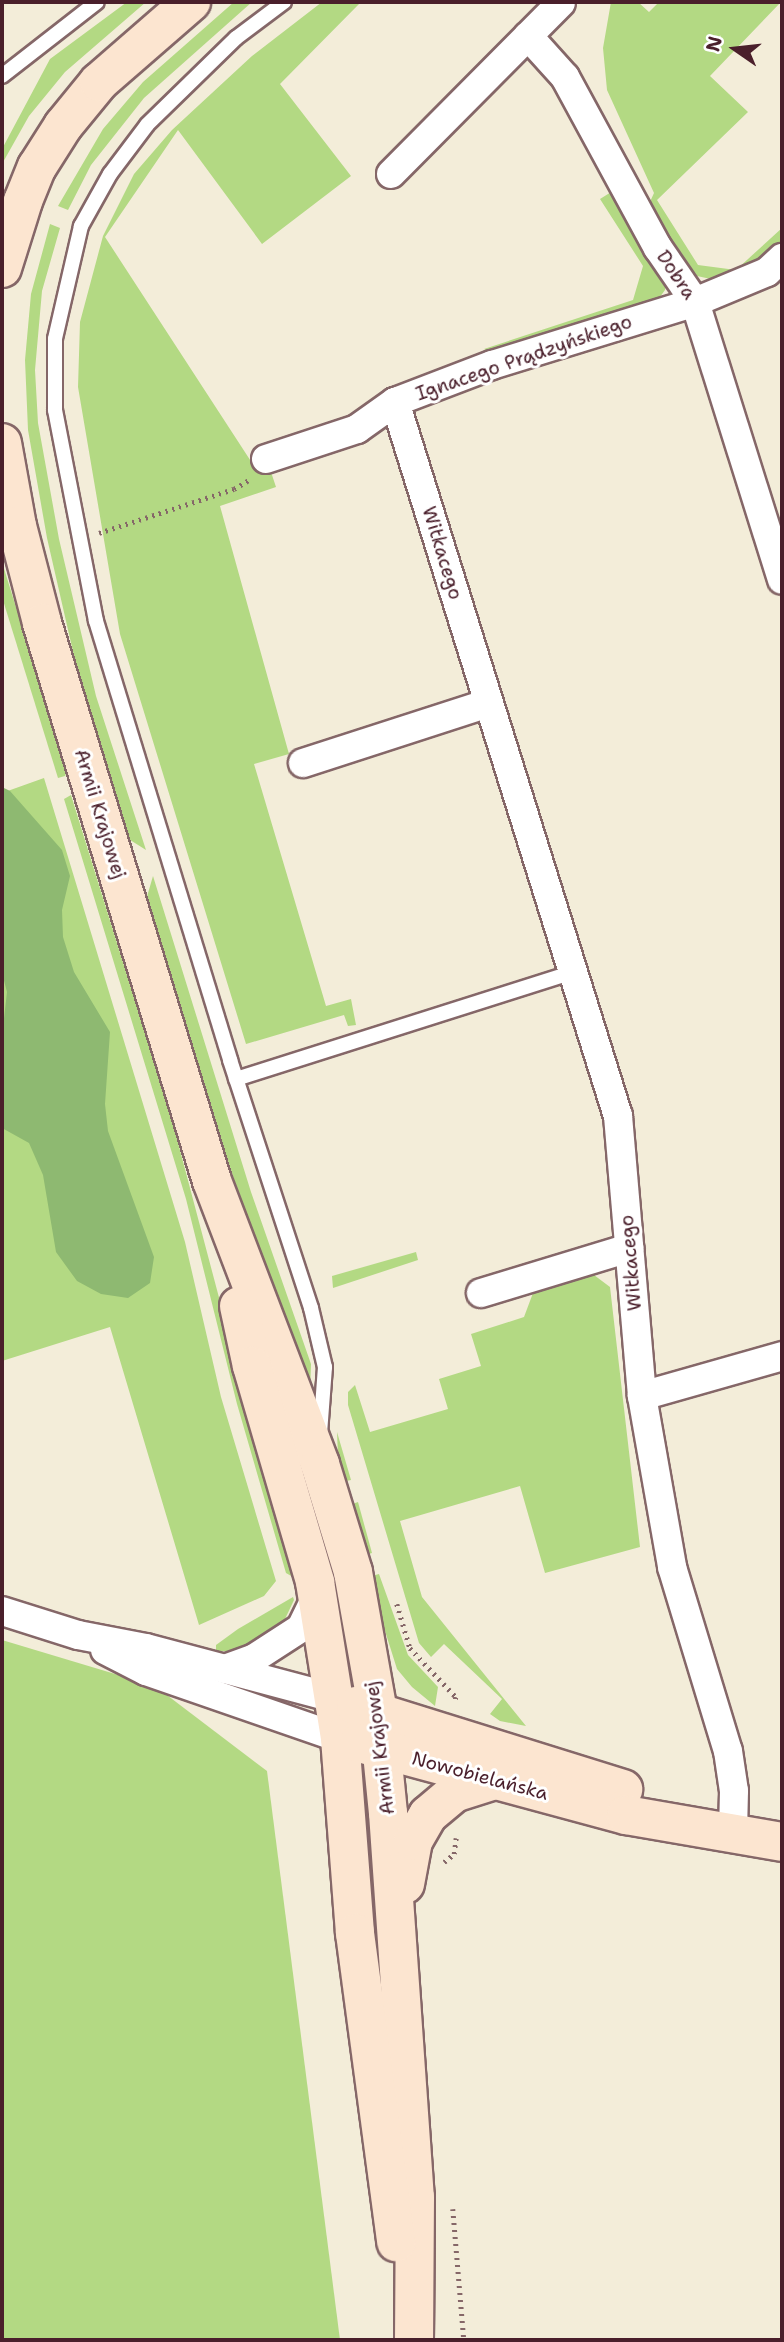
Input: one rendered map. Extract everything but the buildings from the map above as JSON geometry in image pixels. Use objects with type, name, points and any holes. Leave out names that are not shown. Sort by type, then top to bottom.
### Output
[{"type":"street","points":[[2,267],[37,167],[63,126],[99,82],[191,2]]},
{"type":"street","points":[[391,174],[561,3]]},
{"type":"street","name":"Dobra","points":[[528,36],[565,77],[658,248],[695,302],[782,580]]},
{"type":"street","name":"Ignacego Prądzyńskiego","points":[[272,457],[357,429],[395,402],[492,365],[695,302],[767,272],[782,258]]},
{"type":"street","name":"Witkacego","points":[[395,402],[618,1116],[642,1396],[672,1567],[727,1751],[734,1791],[733,1831]]},
{"type":"street","name":"Armii Krajowej","points":[[2,443],[17,526],[42,623],[212,1181],[320,1464],[353,1572],[378,1713],[382,1751],[415,2197],[414,2340]]},
{"type":"street","points":[[303,763],[489,703]]},
{"type":"street","name":"Armii Krajowej","points":[[212,1181],[253,1366],[317,1595],[340,1738],[355,1934],[377,2116],[414,2340]]},
{"type":"street","points":[[481,1293],[629,1248]]},
{"type":"street","points":[[642,1396],[782,1356]]},
{"type":"street","points":[[225,1669],[253,1659],[301,1628],[317,1595]]},
{"type":"street","name":"Nowobielańska","points":[[2,1611],[78,1635],[146,1648],[334,1698],[612,1784],[733,1831]]},
{"type":"street","name":"Nowobielańska","points":[[78,1635],[146,1671],[382,1751],[626,1815],[733,1831],[782,1842]]},
{"type":"street","points":[[396,1931],[413,1841],[428,1815],[454,1793],[495,1780]]},
{"type":"lane","points":[[2,76],[97,2]]},
{"type":"lane","points":[[284,2],[236,38],[146,125],[110,174],[81,226],[55,339],[55,410],[96,621],[236,1079],[312,1308],[322,1351],[325,1404],[320,1437],[320,1464]]},
{"type":"lane","points":[[236,1079],[573,972]]},
{"type":"path","points":[[95,535],[233,489],[268,469],[272,457]]},
{"type":"path","points":[[396,1600],[410,1648],[456,1697]]},
{"type":"green space","points":[[127,2],[146,2],[65,72],[29,116],[2,164],[2,149],[50,59]]},
{"type":"green space","points":[[234,2],[252,2],[144,98],[91,165],[68,210],[58,206],[103,129],[143,82]]},
{"type":"green space","points":[[322,2],[361,2],[280,84],[351,176],[262,244],[178,130],[105,237],[254,466],[268,463],[276,487],[220,506],[289,754],[254,764],[326,1006],[351,999],[356,1025],[348,1026],[344,1015],[246,1044],[120,634],[78,387],[80,322],[103,236],[134,174],[172,130],[252,56]]},
{"type":"green space","points":[[611,2],[638,2],[649,12],[659,2],[781,2],[710,76],[748,112],[657,200],[698,265],[736,270],[782,228],[782,242],[740,277],[720,281],[697,276],[684,266],[649,204],[654,193],[607,90],[603,48]]},
{"type":"green space","points":[[616,189],[667,278],[665,290],[657,301],[491,353],[484,349],[633,300],[643,266],[600,199]]},
{"type":"green space","points":[[50,224],[60,228],[42,291],[35,370],[38,423],[59,539],[96,696],[146,850],[127,838],[74,656],[47,538],[28,430],[25,360],[31,294]]},
{"type":"green space","points":[[2,562],[67,772],[65,776],[58,778],[2,597]]},
{"type":"green space","points":[[44,778],[185,1242],[221,1397],[276,1581],[264,1596],[199,1625],[110,1327],[2,1361],[2,793]]},
{"type":"green space","points":[[2,787],[10,791],[62,850],[70,876],[62,910],[63,937],[74,972],[110,1032],[105,1104],[108,1131],[154,1257],[150,1283],[128,1298],[101,1294],[77,1281],[56,1252],[43,1175],[29,1143],[2,1128],[2,1036],[7,992],[2,973]]},
{"type":"green space","points":[[71,795],[172,1120],[293,1577],[286,1573],[237,1404],[186,1199],[64,799]]},
{"type":"green space","points":[[153,876],[251,1192],[311,1364],[310,1392],[265,1271],[205,1093],[146,900]]},
{"type":"green space","points":[[416,1252],[418,1260],[333,1288],[332,1276]]},
{"type":"green space","points":[[594,1275],[610,1287],[640,1547],[545,1573],[520,1486],[400,1521],[422,1597],[526,1726],[500,1721],[490,1714],[502,1699],[444,1644],[431,1657],[419,1643],[348,1405],[348,1392],[355,1385],[370,1432],[448,1409],[439,1379],[481,1366],[471,1334],[524,1317],[533,1293]]},
{"type":"green space","points":[[337,1432],[351,1480],[341,1482],[339,1480]]},
{"type":"green space","points":[[358,1502],[372,1553],[362,1556],[347,1506]]},
{"type":"green space","points":[[379,1574],[408,1655],[438,1687],[435,1706],[412,1687],[397,1669],[368,1577]]},
{"type":"green space","points":[[293,1597],[285,1619],[275,1634],[240,1651],[216,1651],[216,1645],[238,1629]]},
{"type":"green space","points":[[2,1640],[155,1686],[267,1771],[340,2340],[2,2340]]}]
